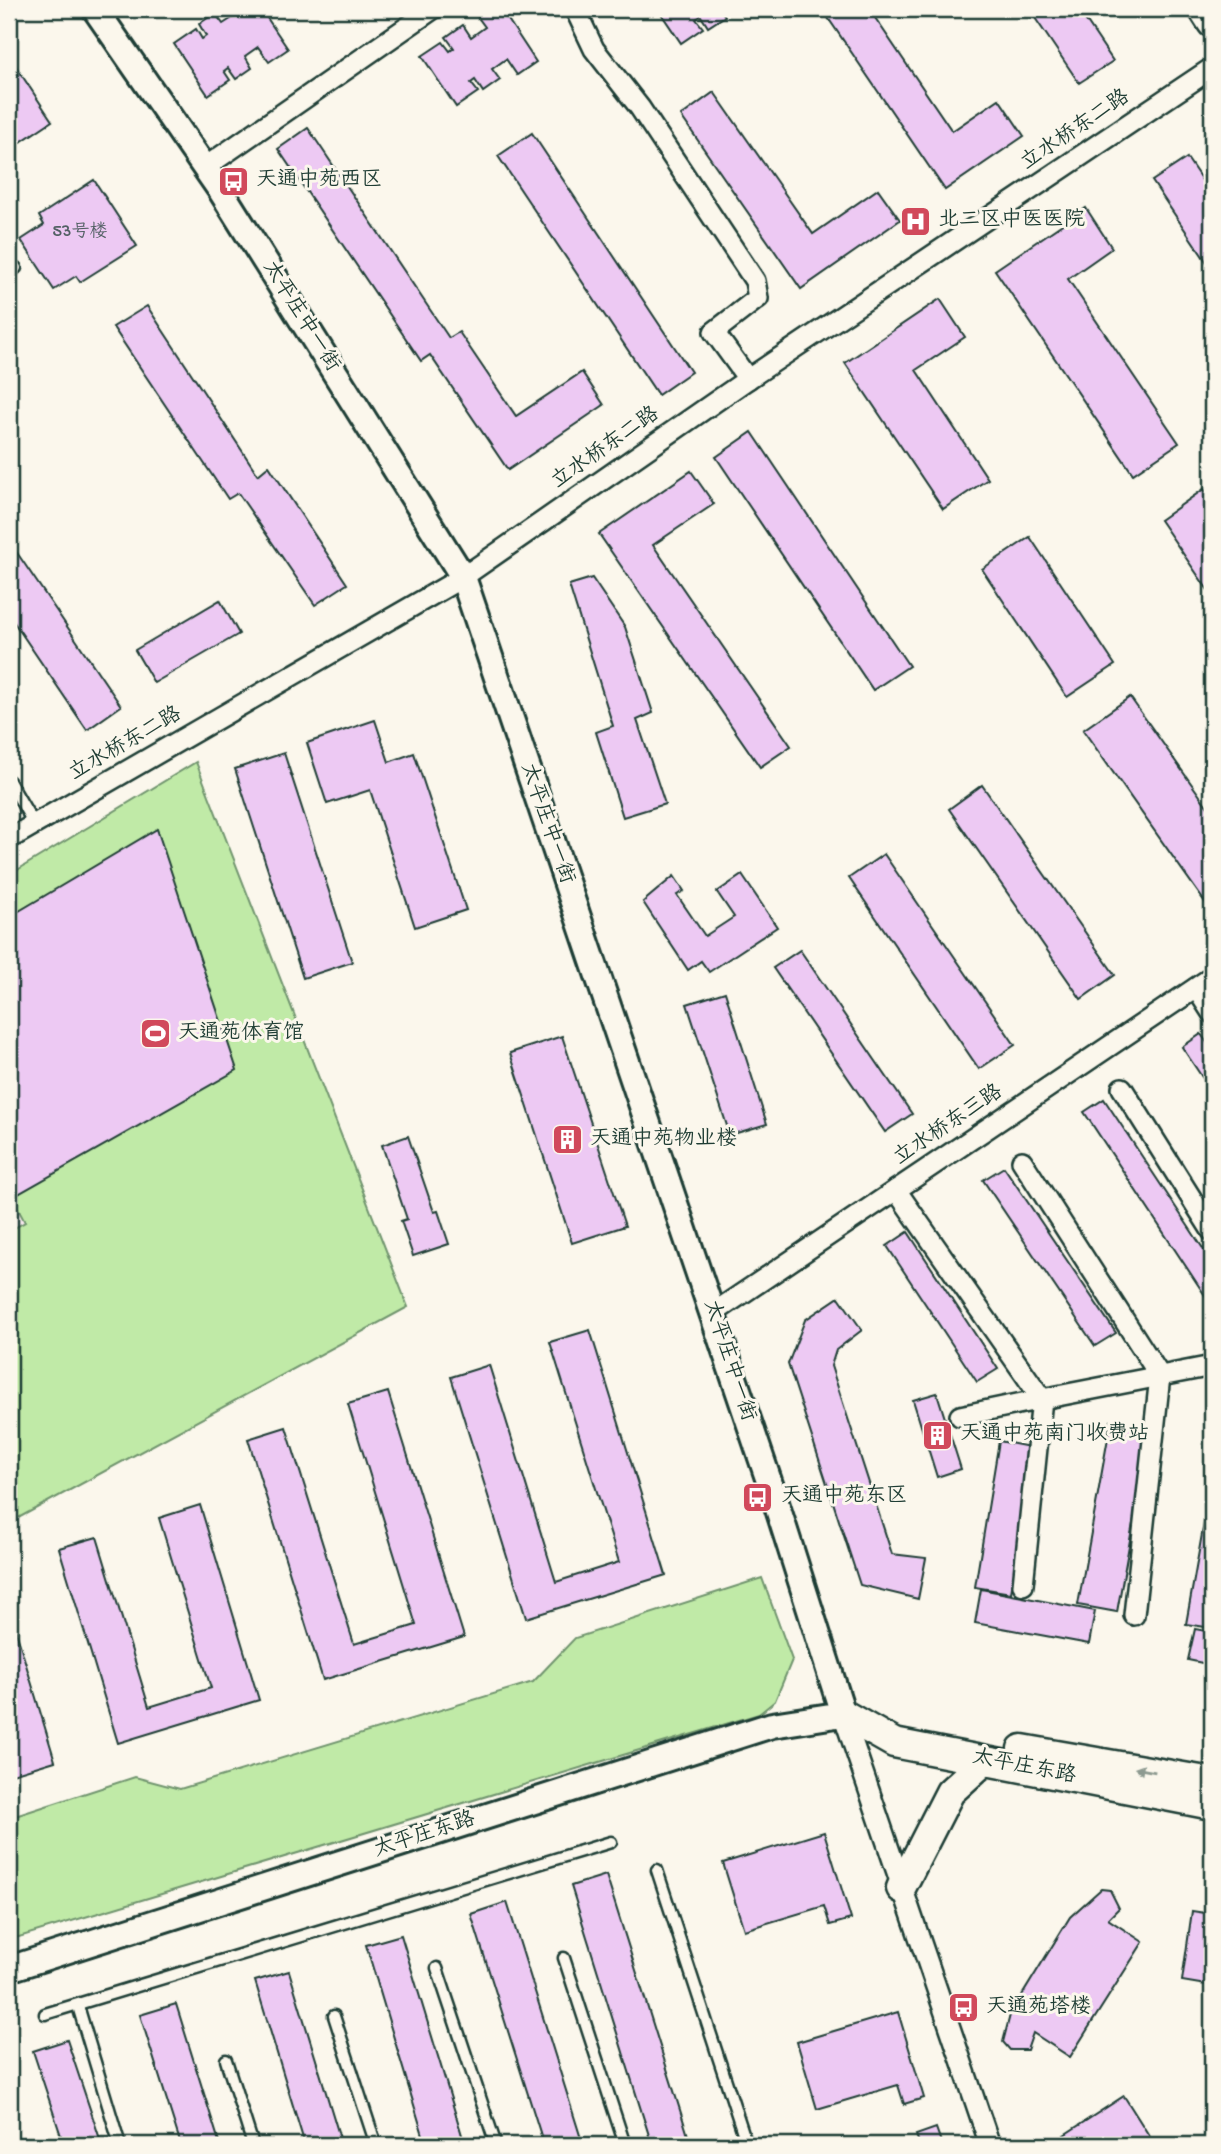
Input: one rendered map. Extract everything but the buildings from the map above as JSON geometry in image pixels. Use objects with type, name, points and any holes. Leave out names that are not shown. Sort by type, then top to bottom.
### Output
[{"type":"main road","points":[[1203,9],[1212,23]]},
{"type":"main road","name":"太平庄东路","points":[[843,1714],[894,1743],[1212,1805]]},
{"type":"main road","name":"太平庄东路","points":[[843,1714],[915,1730],[1212,1782]]},
{"type":"main road","points":[[901,1888],[950,1792],[984,1760]]},
{"type":"street","name":"太平庄中一街","points":[[95,9],[204,168],[463,577],[712,1314],[843,1714]]},
{"type":"street","points":[[204,168],[433,9]]},
{"type":"street","points":[[575,9],[594,49],[640,108],[755,281],[758,298],[714,332],[748,379]]},
{"type":"street","name":"立水桥东二路","points":[[9,839],[463,577],[748,379],[1212,68]]},
{"type":"street","points":[[1204,983],[1212,1013]]},
{"type":"street","name":"立水桥东三路","points":[[712,1314],[1204,983]]},
{"type":"street","points":[[1122,1088],[1212,1231]]},
{"type":"street","points":[[1021,1161],[1160,1376],[1135,1615]]},
{"type":"street","points":[[896,1190],[1042,1399],[1023,1585]]},
{"type":"street","points":[[960,1416],[1212,1366]]},
{"type":"street","points":[[843,1714],[990,2145]]},
{"type":"street","name":"太平庄东路","points":[[9,1969],[772,1725],[843,1714]]},
{"type":"lane","points":[[9,781],[34,824]]},
{"type":"lane","points":[[45,2014],[611,1842]]},
{"type":"lane","points":[[657,1870],[747,2145]]},
{"type":"lane","points":[[564,1958],[625,2145]]},
{"type":"lane","points":[[437,1968],[496,2145]]},
{"type":"lane","points":[[78,2006],[120,2145]]},
{"type":"lane","points":[[334,2016],[376,2145]]},
{"type":"lane","points":[[226,2060],[253,2145]]},
{"type":"shaded area","points":[[9,1192],[25,1223],[9,1231]]},
{"type":"green space","name":"天通苑体育馆","points":[[196,762],[408,1307],[9,1523],[9,1231],[25,1222],[9,1192],[9,875]]},
{"type":"green space","points":[[762,1578],[792,1660],[775,1701],[759,1714],[9,1940],[9,1818],[135,1777],[180,1789],[533,1682],[575,1638]]},
{"type":"place","name":"天通中苑西区","points":[[233,181]]},
{"type":"place","name":"北二区中医医院","points":[[915,221]]},
{"type":"place","name":"天通苑体育馆","points":[[155,1034]]},
{"type":"place","name":"天通中苑物业楼","points":[[567,1140]]},
{"type":"place","name":"天通中苑南门收费站","points":[[937,1435]]},
{"type":"place","name":"天通中苑东区","points":[[758,1497]]},
{"type":"place","name":"天通苑塔楼","points":[[963,2008]]}]
